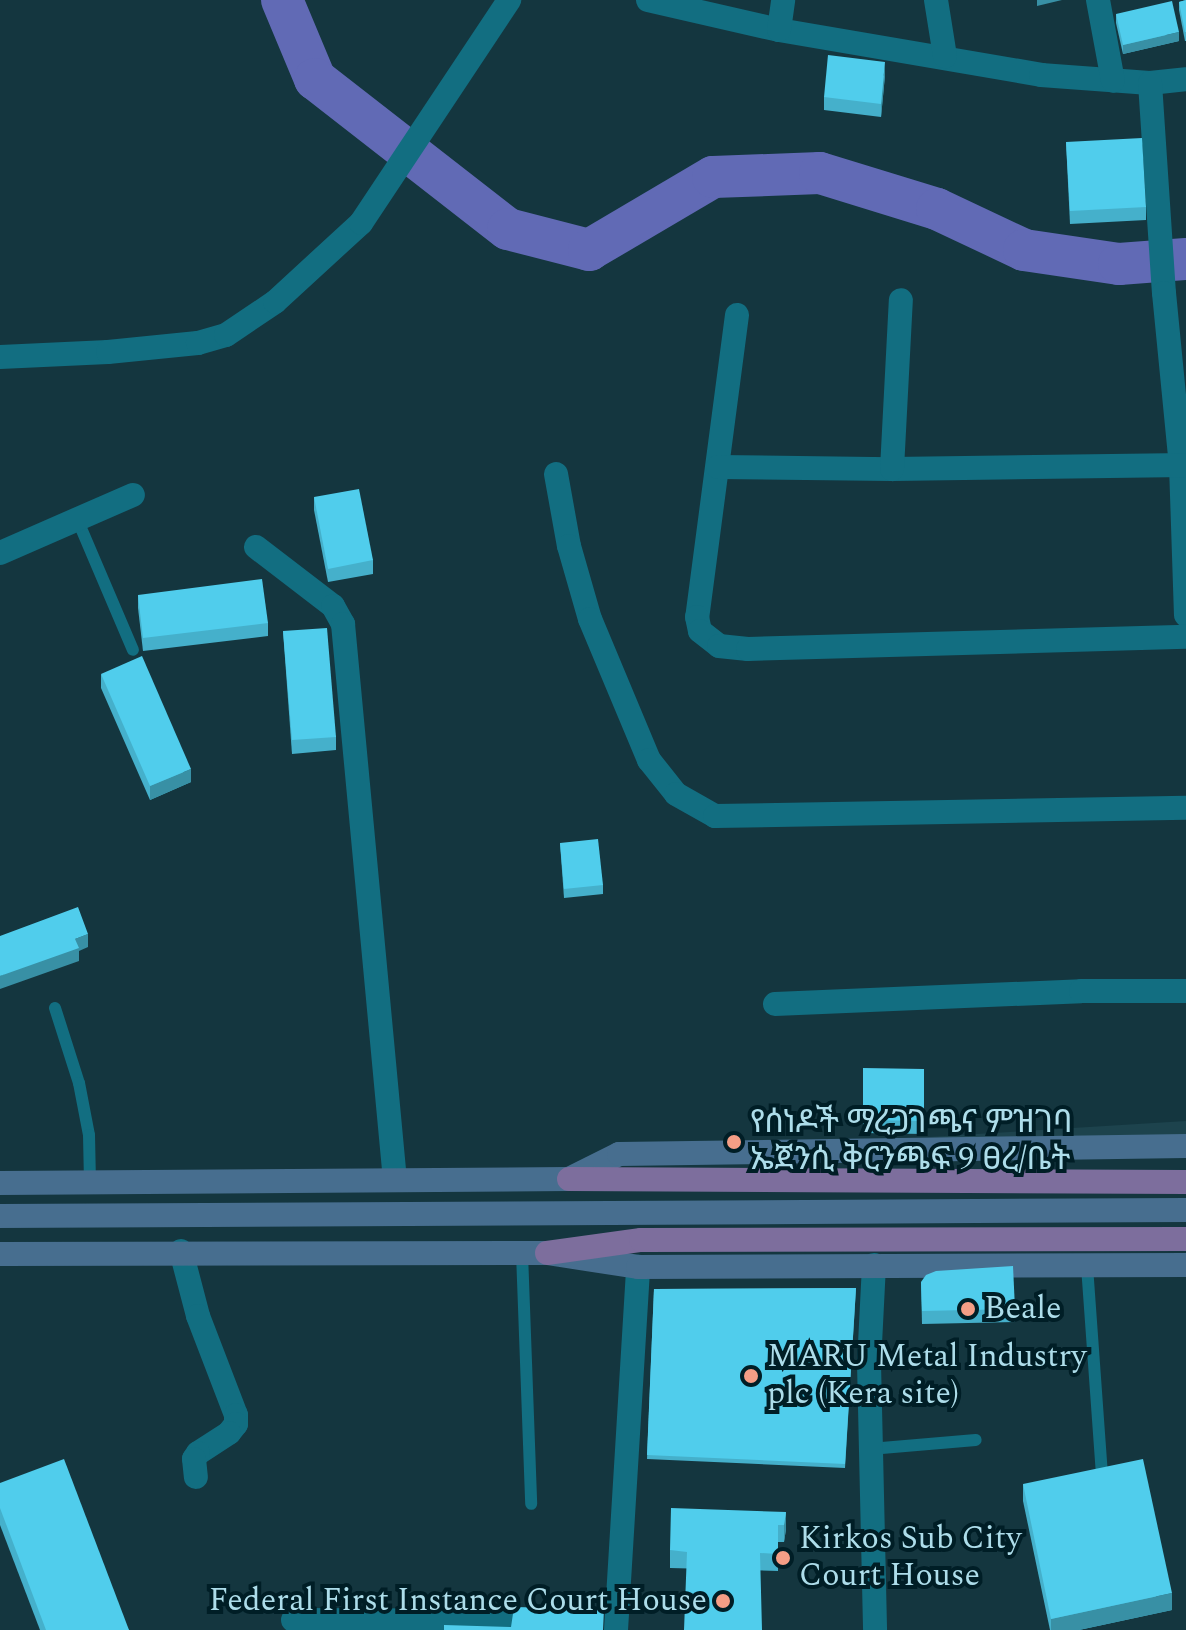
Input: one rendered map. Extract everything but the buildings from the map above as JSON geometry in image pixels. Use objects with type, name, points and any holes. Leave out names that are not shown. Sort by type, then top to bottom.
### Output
[{"type":"main road","points":[[569,1179],[619,1154],[1186,1146]]},
{"type":"main road","points":[[0,1183],[569,1179],[1186,1182]]},
{"type":"main road","points":[[0,1216],[1186,1210]]},
{"type":"main road","points":[[0,1254],[181,1251],[534,1253],[641,1240],[1186,1239]]},
{"type":"main road","points":[[534,1253],[638,1267],[1186,1265]]},
{"type":"street","points":[[0,357],[108,352],[198,343],[226,335],[275,302],[316,268],[361,223],[509,0]]},
{"type":"street","points":[[648,0],[779,30],[945,56],[1041,75],[1150,83],[1186,79]]},
{"type":"street","points":[[779,30],[783,0]]},
{"type":"street","points":[[936,0],[945,56]]},
{"type":"street","points":[[1098,0],[1113,81]]},
{"type":"street","points":[[1150,83],[1164,293],[1184,465],[1186,615]]},
{"type":"street","points":[[892,469],[901,300]]},
{"type":"street","points":[[737,315],[697,617],[700,631],[719,646],[748,649],[1186,637]]},
{"type":"street","points":[[718,467],[892,469],[1184,465]]},
{"type":"street","points":[[556,474],[569,546],[590,619],[649,760],[676,794],[715,816],[1186,808]]},
{"type":"street","points":[[0,553],[133,495]]},
{"type":"street","points":[[256,547],[333,606],[343,624],[395,1180]]},
{"type":"street","points":[[775,1004],[1081,991],[1186,991]]},
{"type":"street","points":[[181,1251],[198,1316],[236,1415],[236,1424],[229,1433],[198,1453],[194,1459],[196,1477]]},
{"type":"street","points":[[874,1265],[862,1362],[870,1449],[875,1630]]},
{"type":"street","points":[[293,1620],[580,1622],[617,1626],[638,1267]]},
{"type":"lane","points":[[78,521],[133,650]]},
{"type":"lane","points":[[55,1008],[79,1083],[89,1135],[90,1182]]},
{"type":"lane","points":[[531,1504],[534,1253]]},
{"type":"lane","points":[[1087,1266],[1102,1474]]},
{"type":"lane","points":[[870,1449],[976,1440]]},
{"type":"shaded area","points":[[1186,1121],[1186,1148],[928,1137]]},
{"type":"waterway","points":[[282,0],[315,79],[508,229],[589,250],[713,177],[820,173],[937,209],[1024,250],[1119,264],[1186,259]]},
{"type":"place","name":"የሰነዶች ማረጋገጫና ምዝገባ ኤጀንሲ ቅርንጫፍ 9 ፀረ/ቤት","points":[[734,1142]]},
{"type":"place","name":"Beale","points":[[968,1309]]},
{"type":"place","name":"MARU Metal Industry plc (Kera site)","points":[[751,1376]]},
{"type":"place","name":"Kirkos Sub City Court House","points":[[783,1558]]},
{"type":"place","name":"Federal First Instance Court House","points":[[723,1601]]}]
